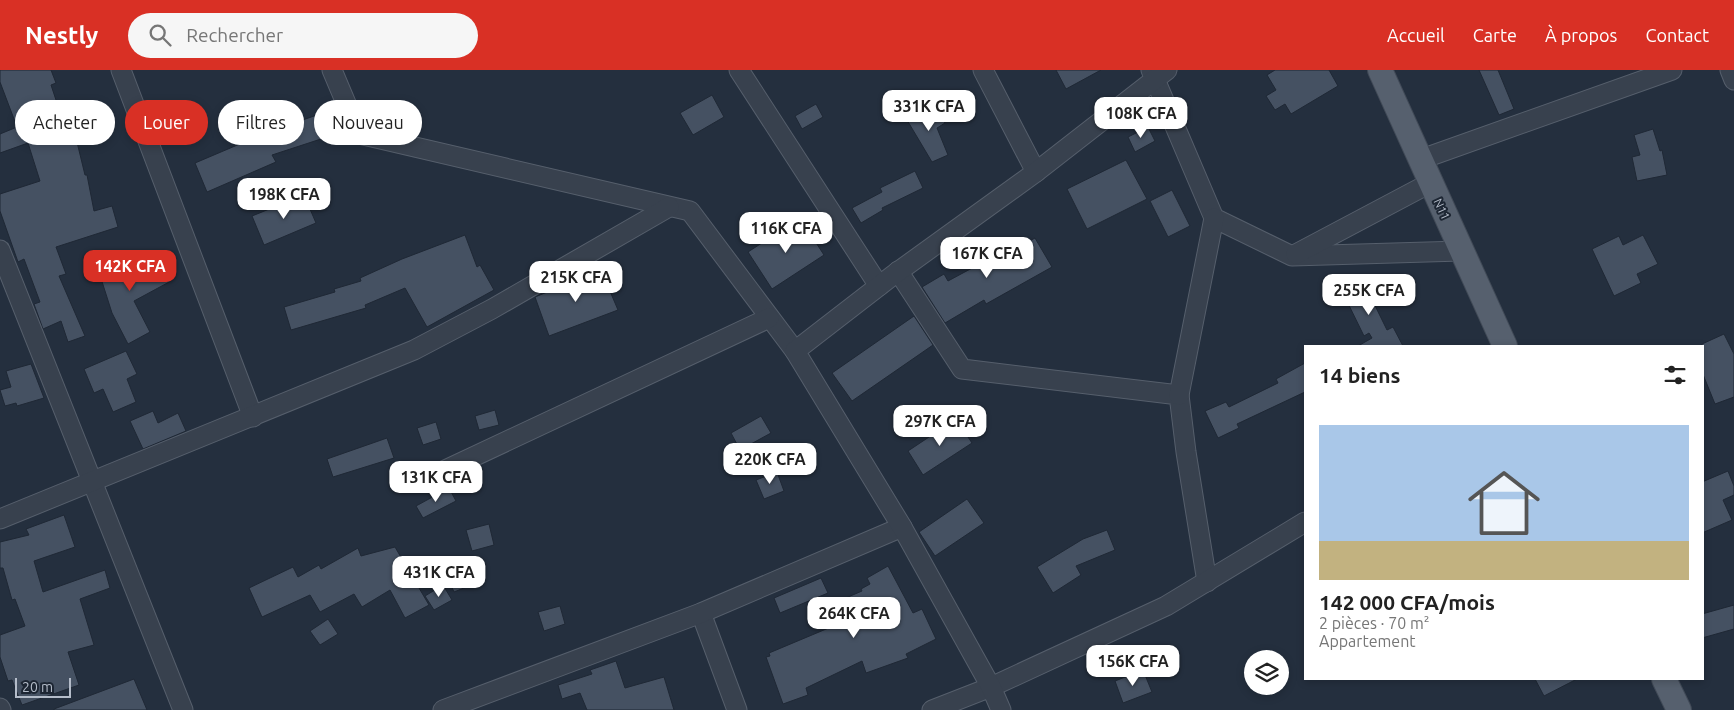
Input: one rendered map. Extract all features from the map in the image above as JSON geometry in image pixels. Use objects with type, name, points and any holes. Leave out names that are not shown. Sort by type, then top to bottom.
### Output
[{"type":"main road","name":"N11","points":[[1380,70],[1419,160],[1505,345]]},
{"type":"main road","points":[[1664,680],[1679,710]]},
{"type":"street","points":[[121,70],[253,417]]},
{"type":"street","points":[[332,70],[359,134],[690,211],[795,352],[902,527],[991,687],[1001,710]]},
{"type":"street","points":[[739,70],[880,286]]},
{"type":"street","points":[[982,70],[1036,172]]},
{"type":"street","points":[[1419,160],[1672,70]]},
{"type":"street","points":[[1730,70],[1734,80]]},
{"type":"street","points":[[795,352],[898,271],[1036,172],[1158,73],[1214,218],[1179,395],[1186,452],[1207,582]]},
{"type":"street","points":[[1292,256],[1430,183]]},
{"type":"street","points":[[0,519],[93,483],[414,350],[501,304],[669,207]]},
{"type":"street","points":[[1214,218],[1292,256],[1461,251]]},
{"type":"street","points":[[0,250],[183,710]]},
{"type":"street","points":[[898,271],[962,369],[1179,395]]},
{"type":"street","points":[[426,479],[769,318]]},
{"type":"street","points":[[932,710],[991,687],[1166,606],[1304,523]]},
{"type":"street","points":[[443,710],[701,613],[902,527]]},
{"type":"street","points":[[701,613],[737,710]]},
{"type":"building","points":[[0,70],[51,70],[56,83],[51,85],[56,100],[15,100],[15,122],[0,82]]},
{"type":"building","points":[[1056,70],[1101,70],[1066,89]]},
{"type":"building","points":[[1275,70],[1329,70],[1338,86],[1291,114],[1285,104],[1275,110],[1266,96],[1276,90],[1267,75]]},
{"type":"building","points":[[1479,70],[1498,70],[1514,109],[1499,115]]},
{"type":"building","points":[[712,95],[724,117],[693,135],[680,113]]},
{"type":"building","points":[[816,104],[823,117],[802,129],[795,116]]},
{"type":"building","points":[[934,104],[945,123],[937,128],[948,155],[932,162],[907,120]]},
{"type":"building","points":[[314,116],[314,141],[304,145],[304,120]]},
{"type":"building","points":[[1148,127],[1155,141],[1135,152],[1128,137]]},
{"type":"building","points":[[15,128],[15,145],[22,145],[0,153],[0,134]]},
{"type":"building","points":[[1653,129],[1660,151],[1662,150],[1667,175],[1637,181],[1632,157],[1640,155],[1634,135]]},
{"type":"building","points":[[29,145],[78,145],[85,175],[87,175],[94,211],[112,206],[118,227],[56,247],[66,274],[59,276],[85,336],[68,342],[61,321],[43,329],[34,304],[40,302],[24,259],[18,262],[0,211],[0,194],[40,181]]},
{"type":"building","points":[[237,145],[303,145],[272,155],[276,162],[207,192],[195,163]]},
{"type":"building","points":[[1126,160],[1147,199],[1087,229],[1067,189]]},
{"type":"building","points":[[915,171],[923,188],[882,208],[883,210],[861,223],[852,208],[882,192],[880,188]]},
{"type":"building","points":[[1172,190],[1190,226],[1168,237],[1150,201]]},
{"type":"building","points":[[304,195],[316,223],[264,245],[252,216]]},
{"type":"building","points":[[800,218],[824,255],[772,289],[748,252]]},
{"type":"building","points":[[465,235],[477,267],[480,265],[494,290],[427,327],[405,288],[365,305],[366,308],[291,330],[284,307],[335,292],[334,289],[361,281],[360,278],[402,259]]},
{"type":"building","points":[[1643,235],[1658,264],[1637,274],[1641,283],[1614,296],[1592,249],[1619,236],[1623,245]]},
{"type":"building","points":[[1035,238],[1052,267],[986,304],[984,300],[945,323],[922,287],[944,274],[948,281],[1000,253],[997,248],[1011,240],[1016,248]]},
{"type":"building","points":[[135,251],[143,273],[161,263],[171,281],[134,301],[150,332],[128,344],[112,313],[98,269],[117,262],[116,258]]},
{"type":"building","points":[[601,270],[618,310],[549,336],[535,297]]},
{"type":"building","points":[[1361,277],[1387,330],[1393,327],[1402,345],[1360,345],[1372,338],[1369,333],[1364,336],[1340,287]]},
{"type":"building","points":[[914,316],[933,345],[852,401],[832,373]]},
{"type":"building","points":[[1724,334],[1734,354],[1734,397],[1715,404],[1704,377],[1704,345],[1702,344]]},
{"type":"building","points":[[126,351],[137,374],[127,379],[136,402],[113,412],[103,389],[94,393],[84,369]]},
{"type":"building","points":[[31,364],[44,398],[17,406],[16,403],[5,406],[0,390],[11,387],[6,371]]},
{"type":"building","points":[[1304,364],[1304,392],[1237,424],[1239,428],[1218,438],[1205,411],[1226,402],[1229,407],[1278,383],[1276,379]]},
{"type":"building","points":[[495,410],[499,425],[479,430],[475,416]]},
{"type":"building","points":[[153,411],[158,423],[178,413],[186,431],[143,449],[130,421]]},
{"type":"building","points":[[761,416],[771,433],[740,450],[731,433]]},
{"type":"building","points":[[956,419],[972,443],[923,475],[908,451]]},
{"type":"building","points":[[436,422],[441,439],[423,445],[417,428]]},
{"type":"building","points":[[387,438],[394,458],[333,477],[327,459]]},
{"type":"building","points":[[1728,471],[1734,486],[1734,495],[1723,500],[1732,520],[1704,532],[1704,481]]},
{"type":"building","points":[[777,472],[784,491],[764,499],[756,480]]},
{"type":"building","points":[[449,488],[456,501],[423,518],[416,506]]},
{"type":"building","points":[[967,499],[984,523],[935,556],[919,532]]},
{"type":"building","points":[[64,515],[75,547],[34,561],[43,592],[105,570],[110,588],[80,599],[94,645],[68,652],[79,685],[22,705],[12,680],[8,681],[0,657],[0,635],[25,626],[15,599],[12,600],[3,568],[0,568],[0,542],[29,535],[26,529]]},
{"type":"building","points":[[489,524],[494,545],[472,551],[466,530]]},
{"type":"building","points":[[1107,530],[1115,550],[1076,566],[1081,575],[1053,593],[1037,567],[1083,539]]},
{"type":"building","points":[[395,547],[429,605],[405,618],[390,590],[362,607],[354,594],[320,612],[310,595],[262,617],[249,588],[293,567],[298,577],[319,565],[321,569],[358,548],[361,556]]},
{"type":"building","points":[[465,565],[474,584],[454,592],[446,574]]},
{"type":"building","points":[[888,566],[913,613],[922,609],[936,639],[906,654],[908,658],[866,673],[862,661],[806,688],[808,695],[783,704],[766,657],[770,656],[769,653],[850,619],[841,600],[862,591],[861,589],[870,584],[867,578]]},
{"type":"building","points":[[821,578],[828,593],[780,613],[774,598]]},
{"type":"building","points":[[443,585],[452,600],[434,610],[425,596]]},
{"type":"building","points":[[1734,605],[1734,629],[1704,637],[1704,613]]},
{"type":"building","points":[[560,606],[565,624],[544,631],[538,612]]},
{"type":"building","points":[[328,619],[338,634],[320,645],[310,631]]},
{"type":"building","points":[[616,661],[625,688],[664,677],[674,710],[587,710],[580,693],[562,699],[558,685],[592,674],[590,670]]},
{"type":"building","points":[[1143,670],[1152,692],[1123,703],[1115,681]]},
{"type":"building","points":[[134,679],[147,710],[54,710],[54,709]]},
{"type":"building","points":[[1536,680],[1575,680],[1544,696]]}]
